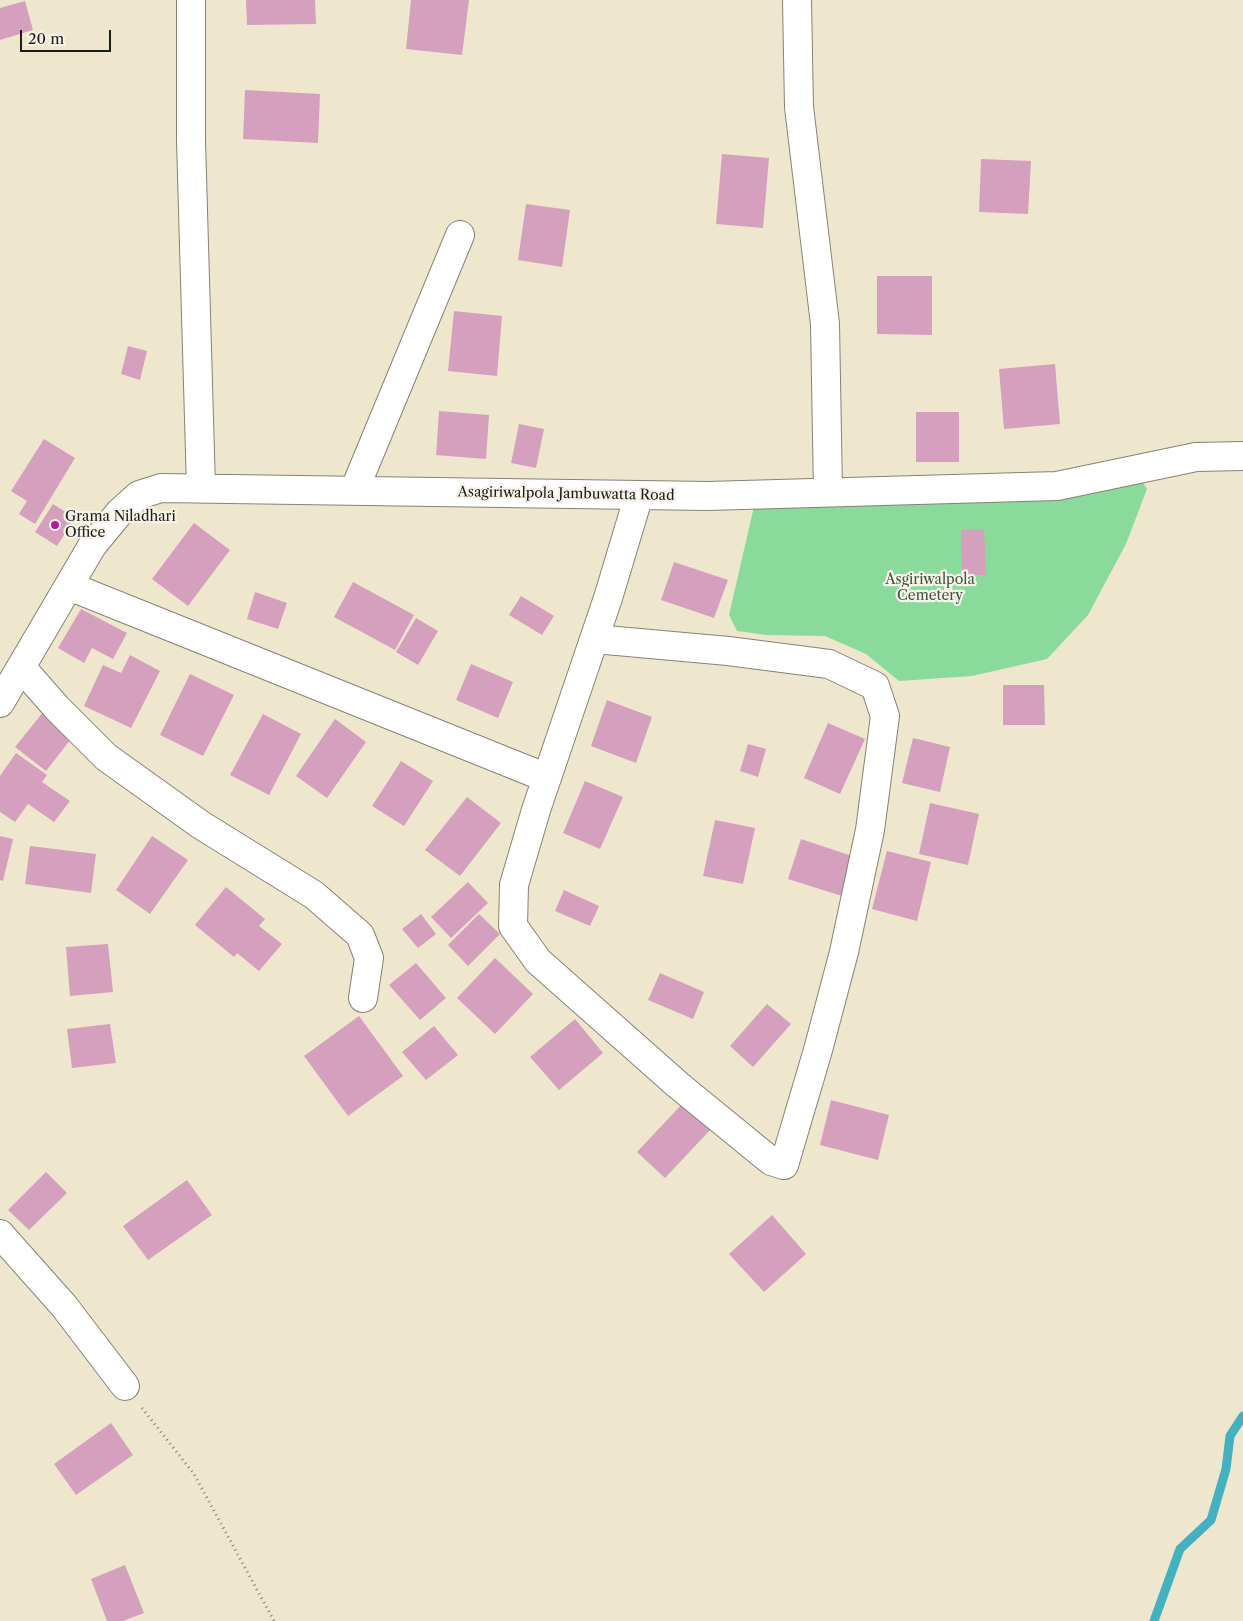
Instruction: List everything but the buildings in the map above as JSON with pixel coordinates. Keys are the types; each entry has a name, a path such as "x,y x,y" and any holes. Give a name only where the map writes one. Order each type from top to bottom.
{"street":[{"path":"191,0 191,140 200,488"},
{"path":"798,0 799,107 825,324 828,492"},
{"path":"354,491 460,235"},
{"name":"Asagiriwalpola Jambuwatta Road","path":"0,703 92,546 119,514 140,495 162,488 708,496 1057,486 1196,457 1243,456"},
{"path":"595,639 728,651 829,664 875,686 885,716 870,830 844,952 818,1050 784,1165 771,1161 670,1079 538,961 513,926 514,885 547,778 595,639 639,495"},
{"path":"69,586 547,778"},
{"path":"21,667 57,708 106,757 201,825 314,895 360,935 369,958 363,998"},
{"path":"0,1234 64,1306 125,1386"}],"path":[{"path":"125,1386 194,1474 274,1621"}],"green space":[{"name":"Asgiriwalpola Cemetery","path":"1141,479 1147,489 1126,544 1088,615 1047,659 972,676 899,681 866,654 825,636 766,635 737,631 729,615 755,502"}],"waterway":[{"path":"1154,1621 1180,1549 1211,1520 1226,1469 1230,1436 1243,1416"}],"place":[{"name":"Grama Niladhari Office","path":"55,525"}]}
